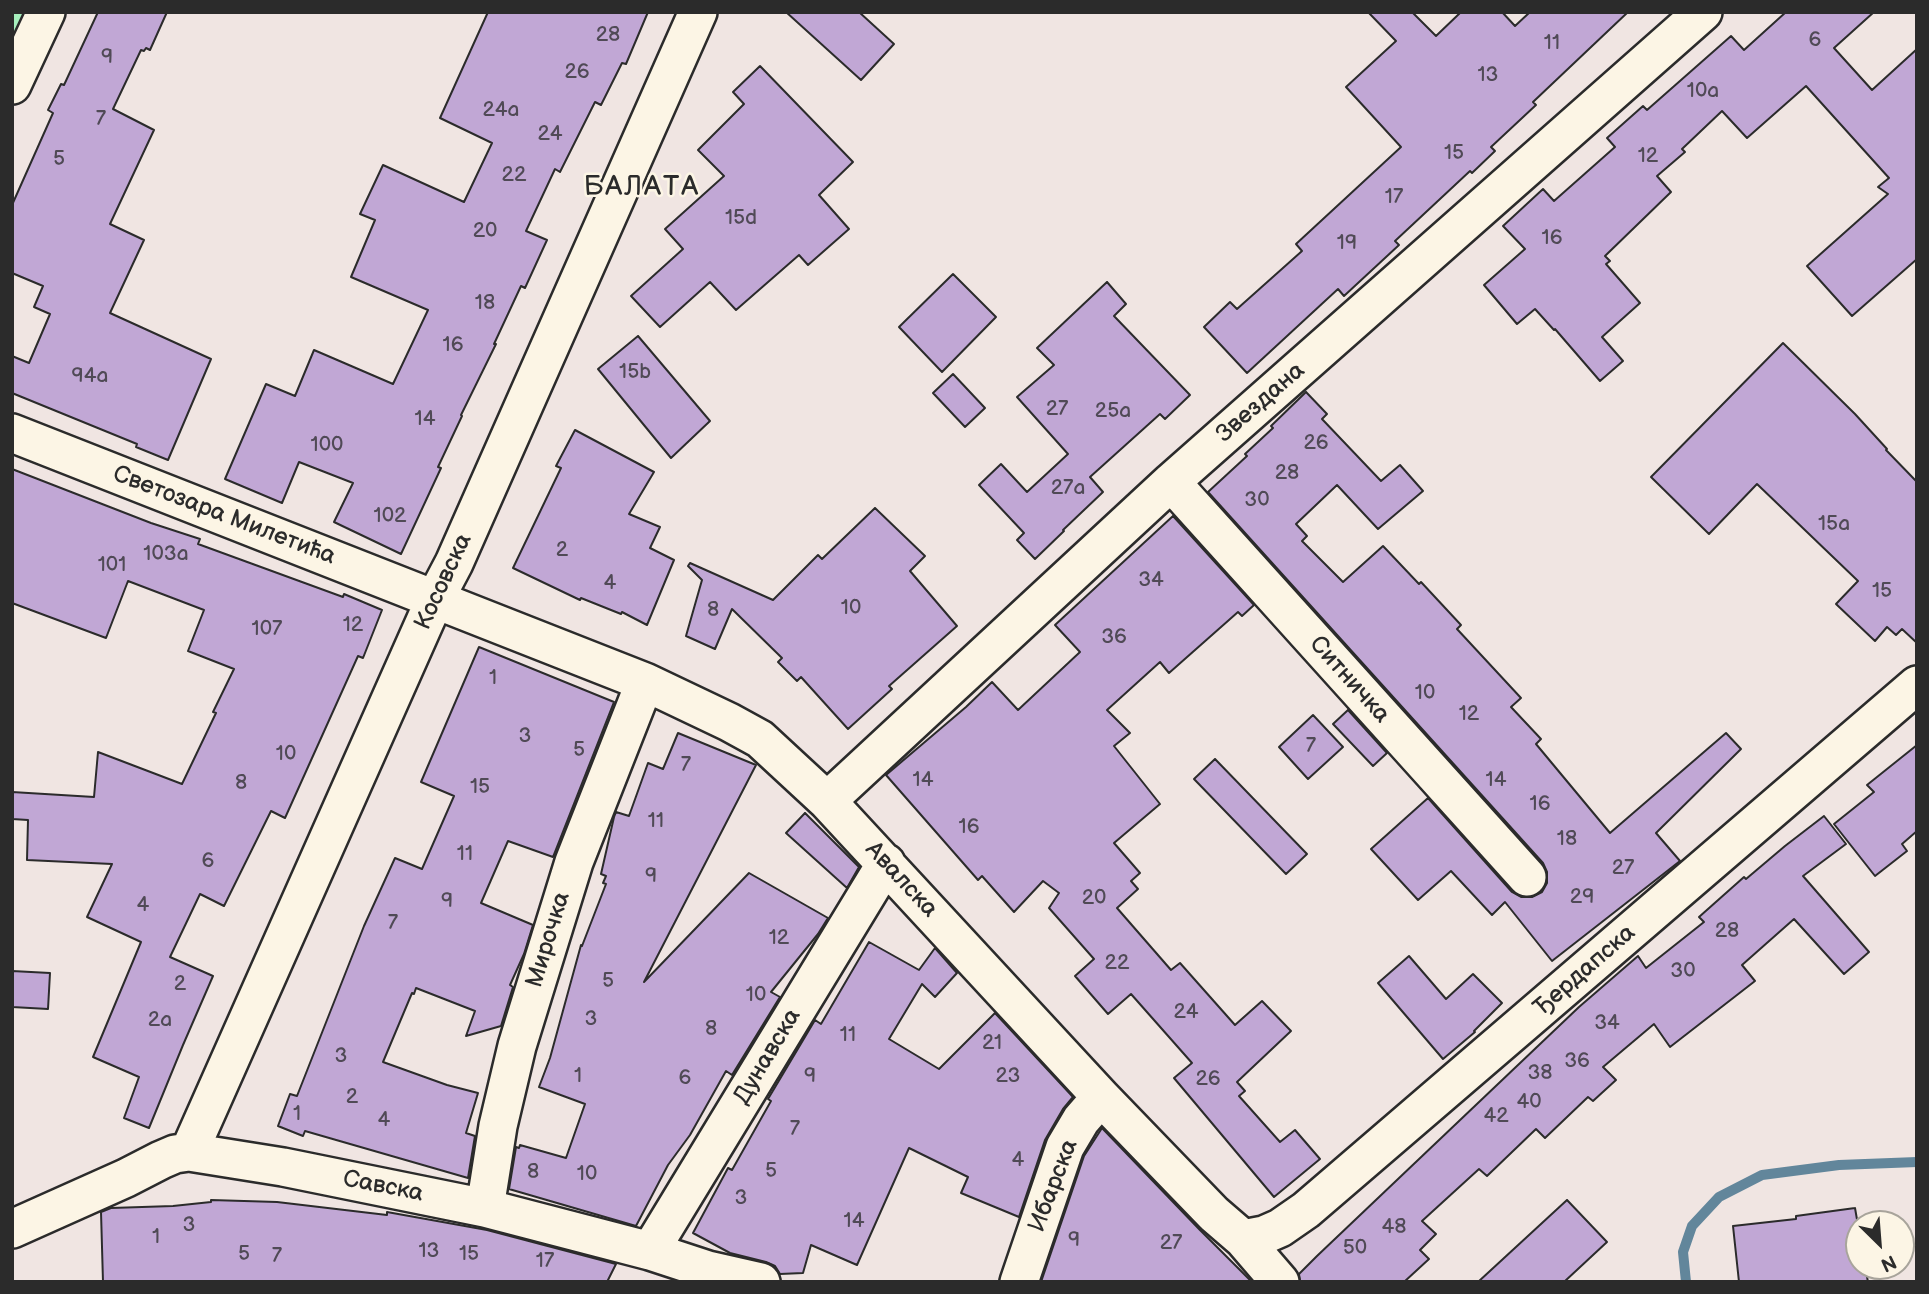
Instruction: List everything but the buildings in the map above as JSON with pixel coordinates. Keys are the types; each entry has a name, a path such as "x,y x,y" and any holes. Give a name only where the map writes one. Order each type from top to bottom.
{"street":[{"path":"12,85 46,12"},
{"name":"Косовска","path":"189,1152 698,12"},
{"name":"Звездана","path":"827,801 1171,482 1703,12"},
{"name":"Светозара Милетића","path":"12,433 435,599"},
{"name":"Ситничка","path":"1171,482 1527,877"},
{"name":"Авалска","path":"435,599 645,682 760,739 827,801 1101,1097 1214,1214 1243,1239 1280,1282"},
{"name":"Мирочка","path":"485,1208 498,1126 517,1046 574,862 645,682"},
{"name":"Ђердапска","path":"1243,1239 1264,1235 1280,1228 1306,1210 1917,685"},
{"name":"Дунавска","path":"650,1251 886,863"},
{"name":"Ибарска","path":"1018,1282 1065,1147 1081,1120 1101,1097"},
{"name":"Савска","path":"12,1229 161,1160 189,1152 283,1167 485,1208 650,1251 708,1270 761,1282"}],"green space":[{"path":"12,12 33,12 12,59"}],"waterway":[{"path":"1686,1282 1683,1252 1692,1226 1719,1197 1762,1175 1839,1165 1917,1162"}],"district":[{"name":"БАЛАТА","path":"642,188"}]}
